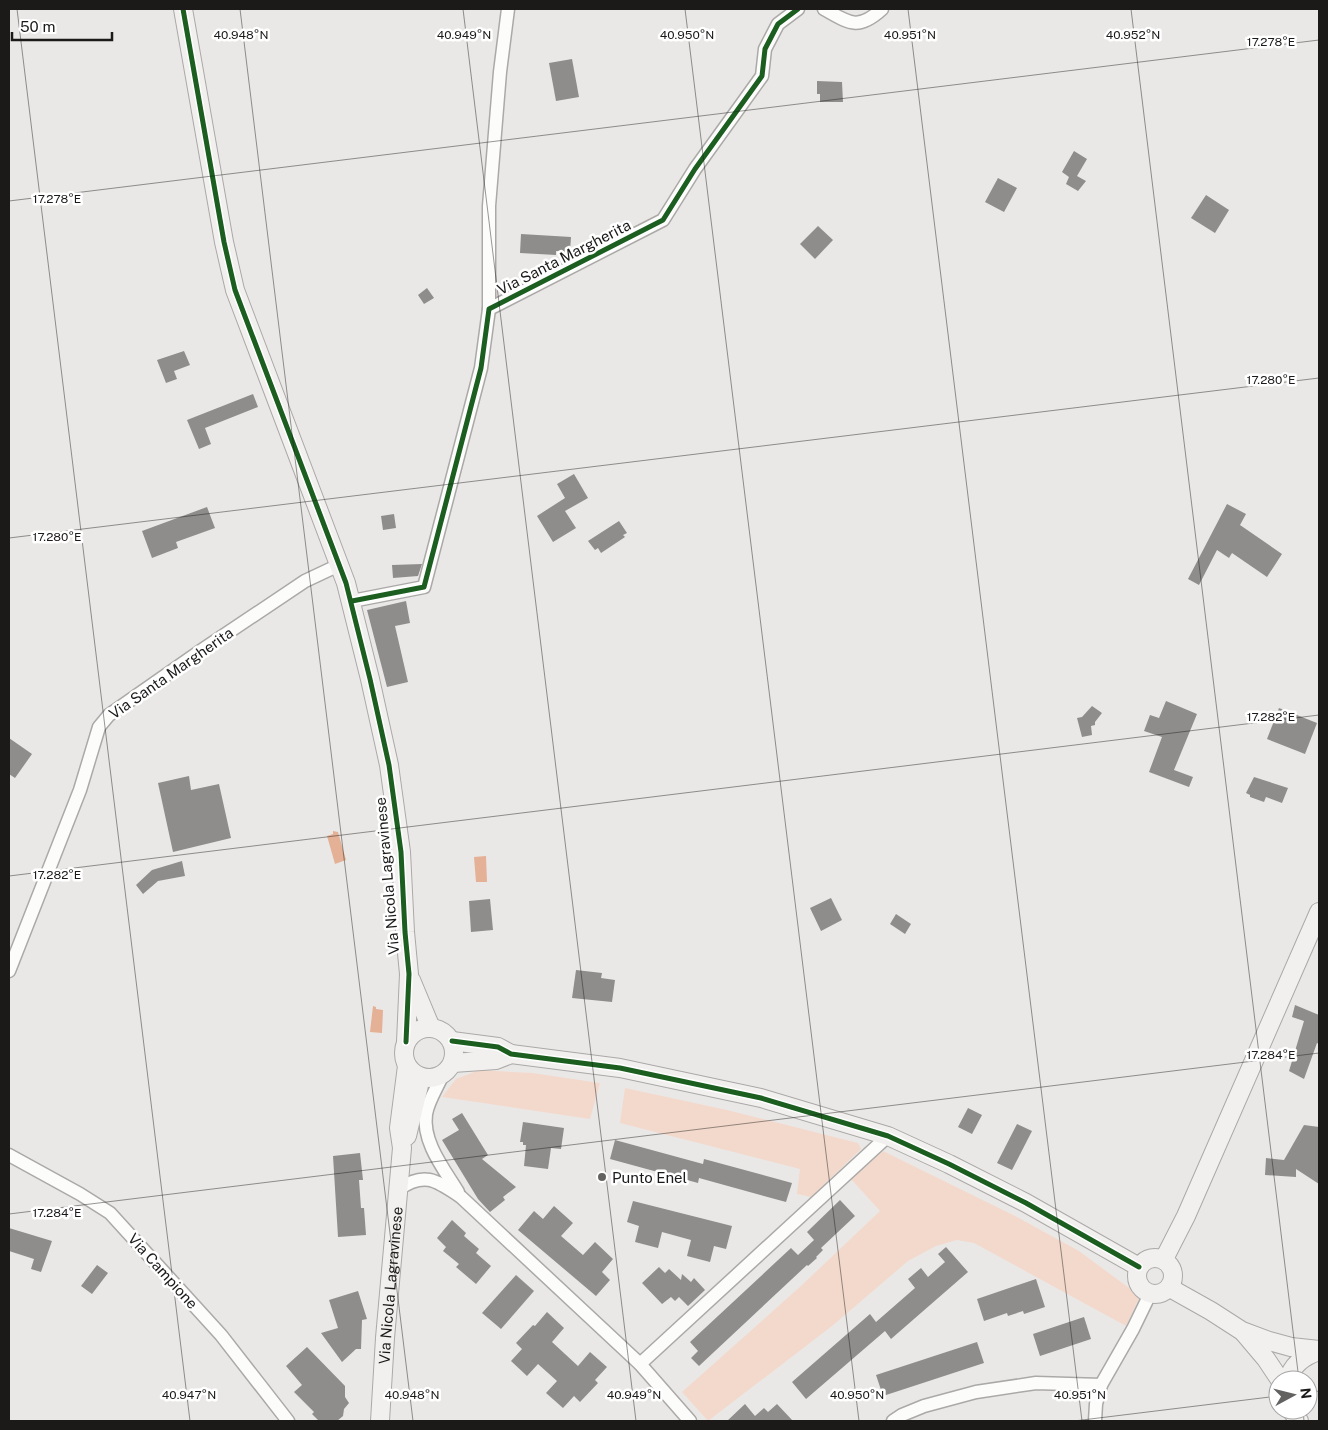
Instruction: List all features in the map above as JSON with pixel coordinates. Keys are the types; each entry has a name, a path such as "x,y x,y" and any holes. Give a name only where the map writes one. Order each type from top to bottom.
{"street":[{"name":"Via Nicola Lagravinese","path":"182,9 224,242 235,290 352,601 388,765 401,852 409,974 406,1042"},
{"path":"489,309 489,206 500,72 508,9"},
{"name":"Via Santa Margherita","path":"352,601 424,587 481,368 489,309 663,220 695,169 762,76 765,49 778,24 798,9"},
{"path":"824,9 848,22 859,24 882,9"},
{"name":"Via Santa Margherita","path":"9,971 80,790 99,727 109,715 202,650 305,581 339,565"},
{"path":"1164,1259 1186,1216 1319,912"},
{"name":"Via Nicola Lagravinese","path":"409,974 431,1028"},
{"path":"461,1196 430,1144 426,1124 426,1112 448,1069 454,1052 452,1041 446,1034 431,1028 421,1029 412,1034 406,1042 404,1058 407,1066 421,1078 440,1077 448,1069 496,1060 511,1054"},
{"path":"452,1041 498,1047 511,1054 620,1068 761,1098 888,1136 1026,1203 1139,1267"},
{"name":"Via Nicola Lagravinese","path":"380,1421 385,1338 402,1148 399,1128 407,1066"},
{"name":"Via Nicola Lagravinese","path":"402,1148 410,1130 421,1078"},
{"path":"640,1364 888,1136"},
{"name":"Via Campione","path":"9,1155 80,1194 110,1213 221,1335 288,1421"},
{"path":"399,1190 408,1183 418,1179 431,1179 461,1196 640,1364 690,1421"},
{"path":"1155,1257 1164,1259 1170,1264 1174,1272 1174,1280 1170,1288 1157,1294 1150,1294 1139,1283 1137,1274 1139,1267 1146,1260 1155,1257"},
{"path":"1170,1288 1242,1331 1291,1347 1319,1350"},
{"path":"1095,1421 1096,1404 1101,1385 1133,1329 1150,1294"},
{"path":"1242,1331 1273,1370"},
{"path":"1293,1370 1295,1365 1306,1355 1319,1350"},
{"path":"893,1421 924,1406 976,1392 1036,1383 1101,1385"}],"shaded area":[{"path":"333,831 338,832 346,860 335,864 327,836 333,834"},
{"path":"486,856 487,882 476,882 474,857"},
{"path":"373,1006 376,1009 383,1010 382,1033 370,1032"},
{"path":"479,1070 532,1073 600,1083 590,1119 442,1097 456,1079"},
{"path":"625,1088 727,1110 858,1143 861,1149 811,1197 797,1194 800,1169 620,1123"},
{"path":"883,1151 1015,1216 1079,1251 1140,1296 1126,1326 974,1243 957,1240 936,1246 908,1261 832,1326 708,1421 682,1392 802,1285 880,1211 851,1179"}],"building":[{"path":"572,59 579,97 556,101 549,63"},
{"path":"817,81 842,82 843,102 820,102 820,94 817,94"},
{"path":"1074,151 1087,159 1077,176 1086,181 1078,191 1066,184 1069,177 1062,172"},
{"path":"998,178 1017,188 1004,212 985,202"},
{"path":"1206,195 1229,210 1215,233 1191,218"},
{"path":"818,226 833,240 815,259 800,244"},
{"path":"521,234 571,237 570,252 556,251 556,255 520,253"},
{"path":"427,288 434,298 424,304 418,295"},
{"path":"184,351 190,365 174,371 177,379 166,383 157,360"},
{"path":"253,394 258,407 205,428 211,444 199,449 187,420"},
{"path":"574,474 588,498 565,511 576,528 553,542 537,516 565,498 557,484"},
{"path":"1227,504 1246,514 1240,525 1282,554 1267,577 1232,553 1229,558 1217,550 1199,585 1188,579"},
{"path":"207,507 215,528 176,542 178,548 152,558 142,531"},
{"path":"394,514 396,528 383,530 381,516"},
{"path":"619,521 627,533 623,535 625,537 601,553 598,548 595,550 588,541"},
{"path":"422,564 418,576 393,578 392,565"},
{"path":"406,601 410,623 395,626 408,682 387,687 367,610"},
{"path":"1166,701 1197,714 1174,770 1193,777 1189,787 1149,772 1162,737 1144,731 1150,715 1159,718"},
{"path":"1092,706 1102,713 1095,722 1095,725 1091,726 1092,735 1082,737 1077,718 1082,717"},
{"path":"1279,708 1317,723 1305,754 1267,739"},
{"path":"9,738 32,754 15,778 9,774"},
{"path":"189,776 191,790 219,784 231,838 173,852 158,783"},
{"path":"1254,777 1288,788 1282,803 1266,797 1264,802 1250,797 1246,793"},
{"path":"182,861 185,876 158,881 143,894 136,885 152,870"},
{"path":"831,898 842,920 821,931 810,908"},
{"path":"490,899 493,930 471,932 469,901"},
{"path":"896,914 911,924 905,934 890,924"},
{"path":"576,970 602,973 601,978 615,980 612,1002 572,998"},
{"path":"1295,1005 1319,1015 1319,1044 1317,1043 1304,1079 1289,1071 1304,1021 1292,1017"},
{"path":"968,1108 982,1115 972,1134 958,1127"},
{"path":"462,1113 488,1155 482,1159 516,1187 503,1197 505,1200 490,1212 478,1199 442,1140 459,1130 452,1119"},
{"path":"523,1122 564,1128 561,1149 551,1148 548,1169 524,1166 526,1145 520,1142"},
{"path":"1017,1124 1032,1131 1012,1170 997,1163"},
{"path":"1304,1125 1319,1127 1319,1184 1296,1169 1296,1177 1265,1175 1266,1158 1284,1160"},
{"path":"615,1140 703,1164 704,1159 792,1183 786,1202 699,1178 698,1183 610,1159"},
{"path":"360,1153 363,1180 359,1180 361,1208 364,1208 366,1235 338,1237 333,1156"},
{"path":"840,1200 855,1216 821,1248 823,1250 817,1258 807,1265 699,1366 691,1358 698,1351 690,1342 791,1248 798,1255 814,1240 807,1232"},
{"path":"633,1201 732,1226 726,1249 714,1246 710,1262 687,1256 691,1240 662,1232 658,1248 635,1242 639,1226 627,1222"},
{"path":"554,1206 573,1223 561,1236 583,1255 595,1242 613,1259 602,1272 610,1280 596,1296 518,1230 534,1211 543,1219"},
{"path":"452,1220 466,1233 464,1236 479,1249 476,1253 491,1266 476,1284 456,1267 459,1264 443,1251 446,1247 437,1238"},
{"path":"9,1228 52,1241 41,1272 31,1269 34,1259 9,1251"},
{"path":"946,1247 968,1272 891,1339 885,1331 806,1399 792,1382 870,1314 876,1322 915,1288 908,1279 921,1268 928,1277 945,1262 938,1254"},
{"path":"97,1265 108,1273 92,1294 81,1286"},
{"path":"659,1267 665,1273 669,1269 681,1280 682,1274 691,1282 694,1278 705,1290 688,1306 679,1297 675,1301 671,1297 662,1304 642,1283"},
{"path":"516,1275 534,1291 501,1329 482,1313"},
{"path":"1036,1279 1045,1307 1024,1314 1023,1311 1008,1316 1007,1313 984,1321 977,1299"},
{"path":"358,1291 367,1319 362,1320 361,1349 356,1349 342,1362 321,1333 338,1328 329,1300"},
{"path":"547,1312 564,1328 552,1342 578,1366 590,1352 607,1367 595,1380 598,1383 580,1402 574,1396 563,1408 546,1393 557,1381 538,1364 527,1376 511,1361 522,1349 516,1343"},
{"path":"1084,1317 1091,1339 1040,1356 1033,1334"},
{"path":"977,1342 984,1363 883,1396 876,1375"},
{"path":"307,1347 345,1386 345,1397 349,1403 344,1409 343,1416 337,1421 319,1421 312,1414 314,1412 294,1392 302,1385 286,1366"},
{"path":"745,1404 755,1416 764,1408 768,1412 777,1404 793,1421 727,1421"}],"cycle path":[{"path":"183,9 224,242 235,290 346,583 389,765 401,852 409,974 406,1042"},
{"path":"352,601 424,587 481,368 489,309 663,220 695,169 762,76 765,49 778,24 798,9"},
{"path":"452,1041 498,1047 511,1054 620,1068 761,1098 888,1136 1026,1203 1139,1267"}],"place":[{"name":"Punto Enel","path":"602,1177"}]}
